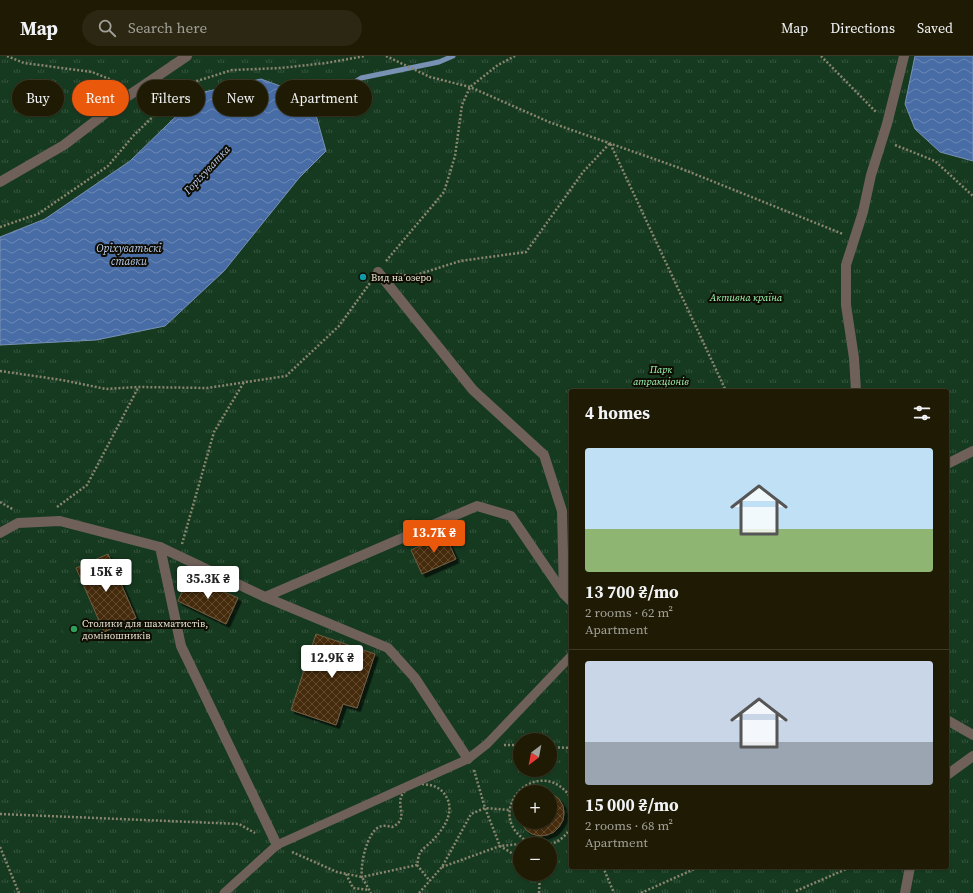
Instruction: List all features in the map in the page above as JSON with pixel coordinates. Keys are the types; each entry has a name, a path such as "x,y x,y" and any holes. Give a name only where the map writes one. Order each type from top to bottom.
{"street":[{"path":"152,80 188,56"},
{"path":"856,389 854,358 846,305 846,265 863,212 904,56"},
{"path":"0,182 64,144 137,90"},
{"path":"378,272 474,390 544,455 562,511 567,597"},
{"path":"949,463 973,451"},
{"path":"265,597 478,506 511,516 567,597"},
{"path":"0,533 18,523 60,521 160,547 265,597 388,648 415,678 468,760"},
{"path":"160,547 181,646 277,845"},
{"path":"949,721 973,735"},
{"path":"949,774 973,756"},
{"path":"905,893 910,869"}],"lane":[{"path":"224,893 277,845 468,760 488,744 569,658"}],"path":[{"path":"7,56 24,63 92,72 137,90"},
{"path":"0,227 38,214 108,166 134,135 166,104 197,81 232,70 281,68 326,63 364,56"},
{"path":"386,56 430,77 470,87 549,122 677,167 855,238"},
{"path":"0,371 62,380 106,389 138,387 207,388 286,376 339,326 378,272 444,192 455,156 462,105 470,87 498,64 515,56"},
{"path":"821,56 887,124"},
{"path":"882,139 935,161 973,196"},
{"path":"378,272 413,276 460,261 526,252 583,172 610,143"},
{"path":"610,143 725,389"},
{"path":"179,556 214,432 244,382"},
{"path":"39,522 87,485 138,387"},
{"path":"557,747 569,748"},
{"path":"468,760 474,771 485,808 500,846 513,854"},
{"path":"521,837 515,830 511,821 510,810 512,800 518,791 526,784 536,781 547,781 557,784 569,795"},
{"path":"370,892 360,869 370,838 374,831 380,826 386,825 392,827 398,824 402,818 400,803 404,790 418,784 428,784 437,786 444,793 449,801 449,813 438,834 420,853 417,865"},
{"path":"419,893 442,867 471,814 485,808 510,810"},
{"path":"0,814 239,824 277,845 337,872 362,876 417,865"},
{"path":"557,841 562,839 569,832"},
{"path":"442,867 500,846 513,845"},
{"path":"0,847 19,893"},
{"path":"417,865 430,881"},
{"path":"604,869 614,893"},
{"path":"641,893 695,869"},
{"path":"796,891 846,869"},
{"path":"346,874 353,888 370,892"},
{"path":"539,893 540,881"}],"green space":[{"path":"0,56 973,56 973,893 0,893"},
{"name":"Столики для шахматистів, доміношників","path":"79,610 91,637 69,647 58,620"}],"water":[{"path":"915,56 973,56 973,161 940,152 915,129 905,104"},
{"name":"Оріхуватьскі ставки","path":"268,82 276,84 276,116 316,116 326,151 299,178 224,271 165,326 96,340 0,345 0,237 45,219 130,161 176,116 205,116 205,92 213,90 213,116 268,116"}],"building":[{"path":"445,535 456,559 422,574 411,550"},
{"path":"108,554 136,618 104,632 76,568"},
{"path":"189,576 238,598 226,624 178,601"},
{"path":"316,634 375,654 357,708 343,704 336,725 291,710"},
{"path":"557,797 563,806 564,813 563,820 557,829"},
{"path":"557,829 547,835 540,836 532,834 526,830"}],"waterway":[{"name":"Горіхуватка","path":"358,80 361,78 439,62 453,56"}],"place":[{"name":"Вид на озеро","path":"363,277"},
{"name":"Столики для шахматистів, доміношників","path":"74,629"}],"park label":[{"name":"Активна країна","path":"746,297"},
{"name":"Парк атракціонів","path":"661,374"}]}
